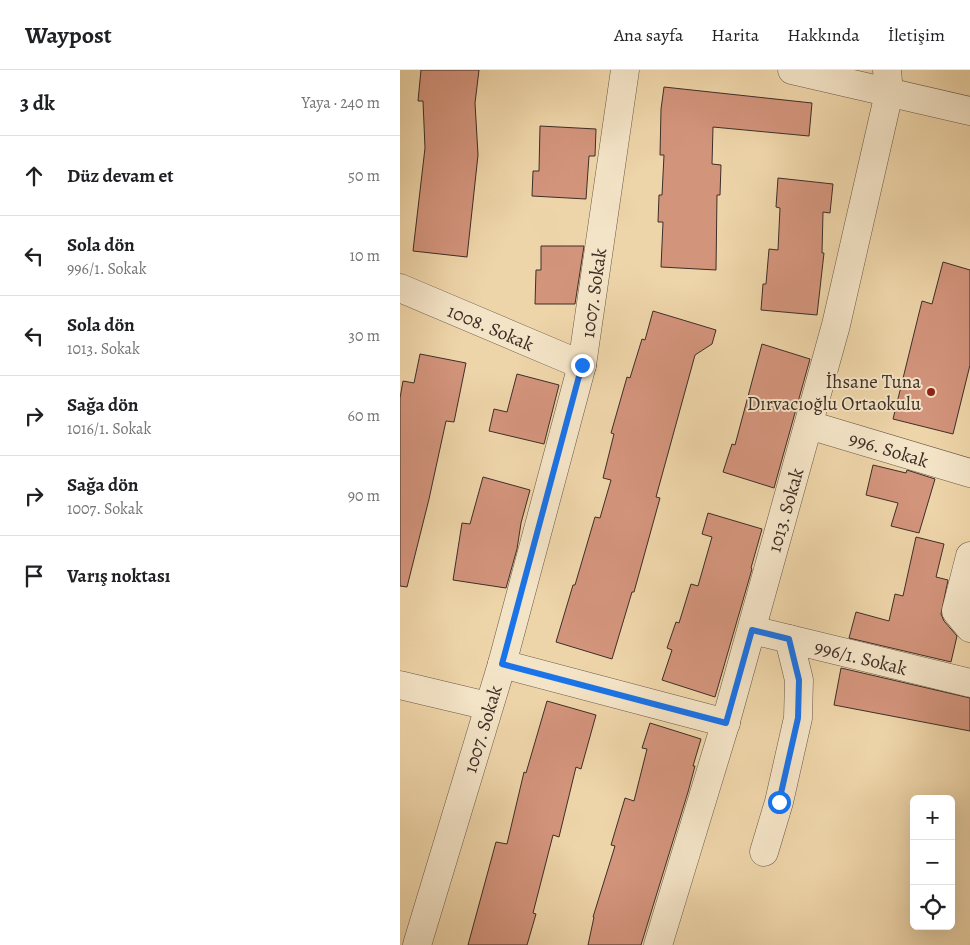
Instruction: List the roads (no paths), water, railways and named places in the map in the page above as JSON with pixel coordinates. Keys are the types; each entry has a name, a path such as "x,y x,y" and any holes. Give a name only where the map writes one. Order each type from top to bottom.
{"street":[{"name":"1007. Sokak","path":"417,945 502,664 582,365 625,70"},
{"path":"792,70 888,82 970,111"},
{"name":"1013. Sokak","path":"658,945 726,723 836,326 888,82"},
{"name":"1008. Sokak","path":"400,288 582,365"},
{"name":"996. Sokak","path":"809,425 970,473"},
{"path":"963,619 970,556"},
{"name":"996/1. Sokak","path":"752,630 970,683"},
{"path":"764,852 779,802 798,718 799,680 789,639"},
{"path":"502,664 726,723"},
{"path":"400,685 488,706"}],"place":[{"name":"İhsane Tuna Dırvacıoğlu Ortaokulu","path":"931,392"}]}
